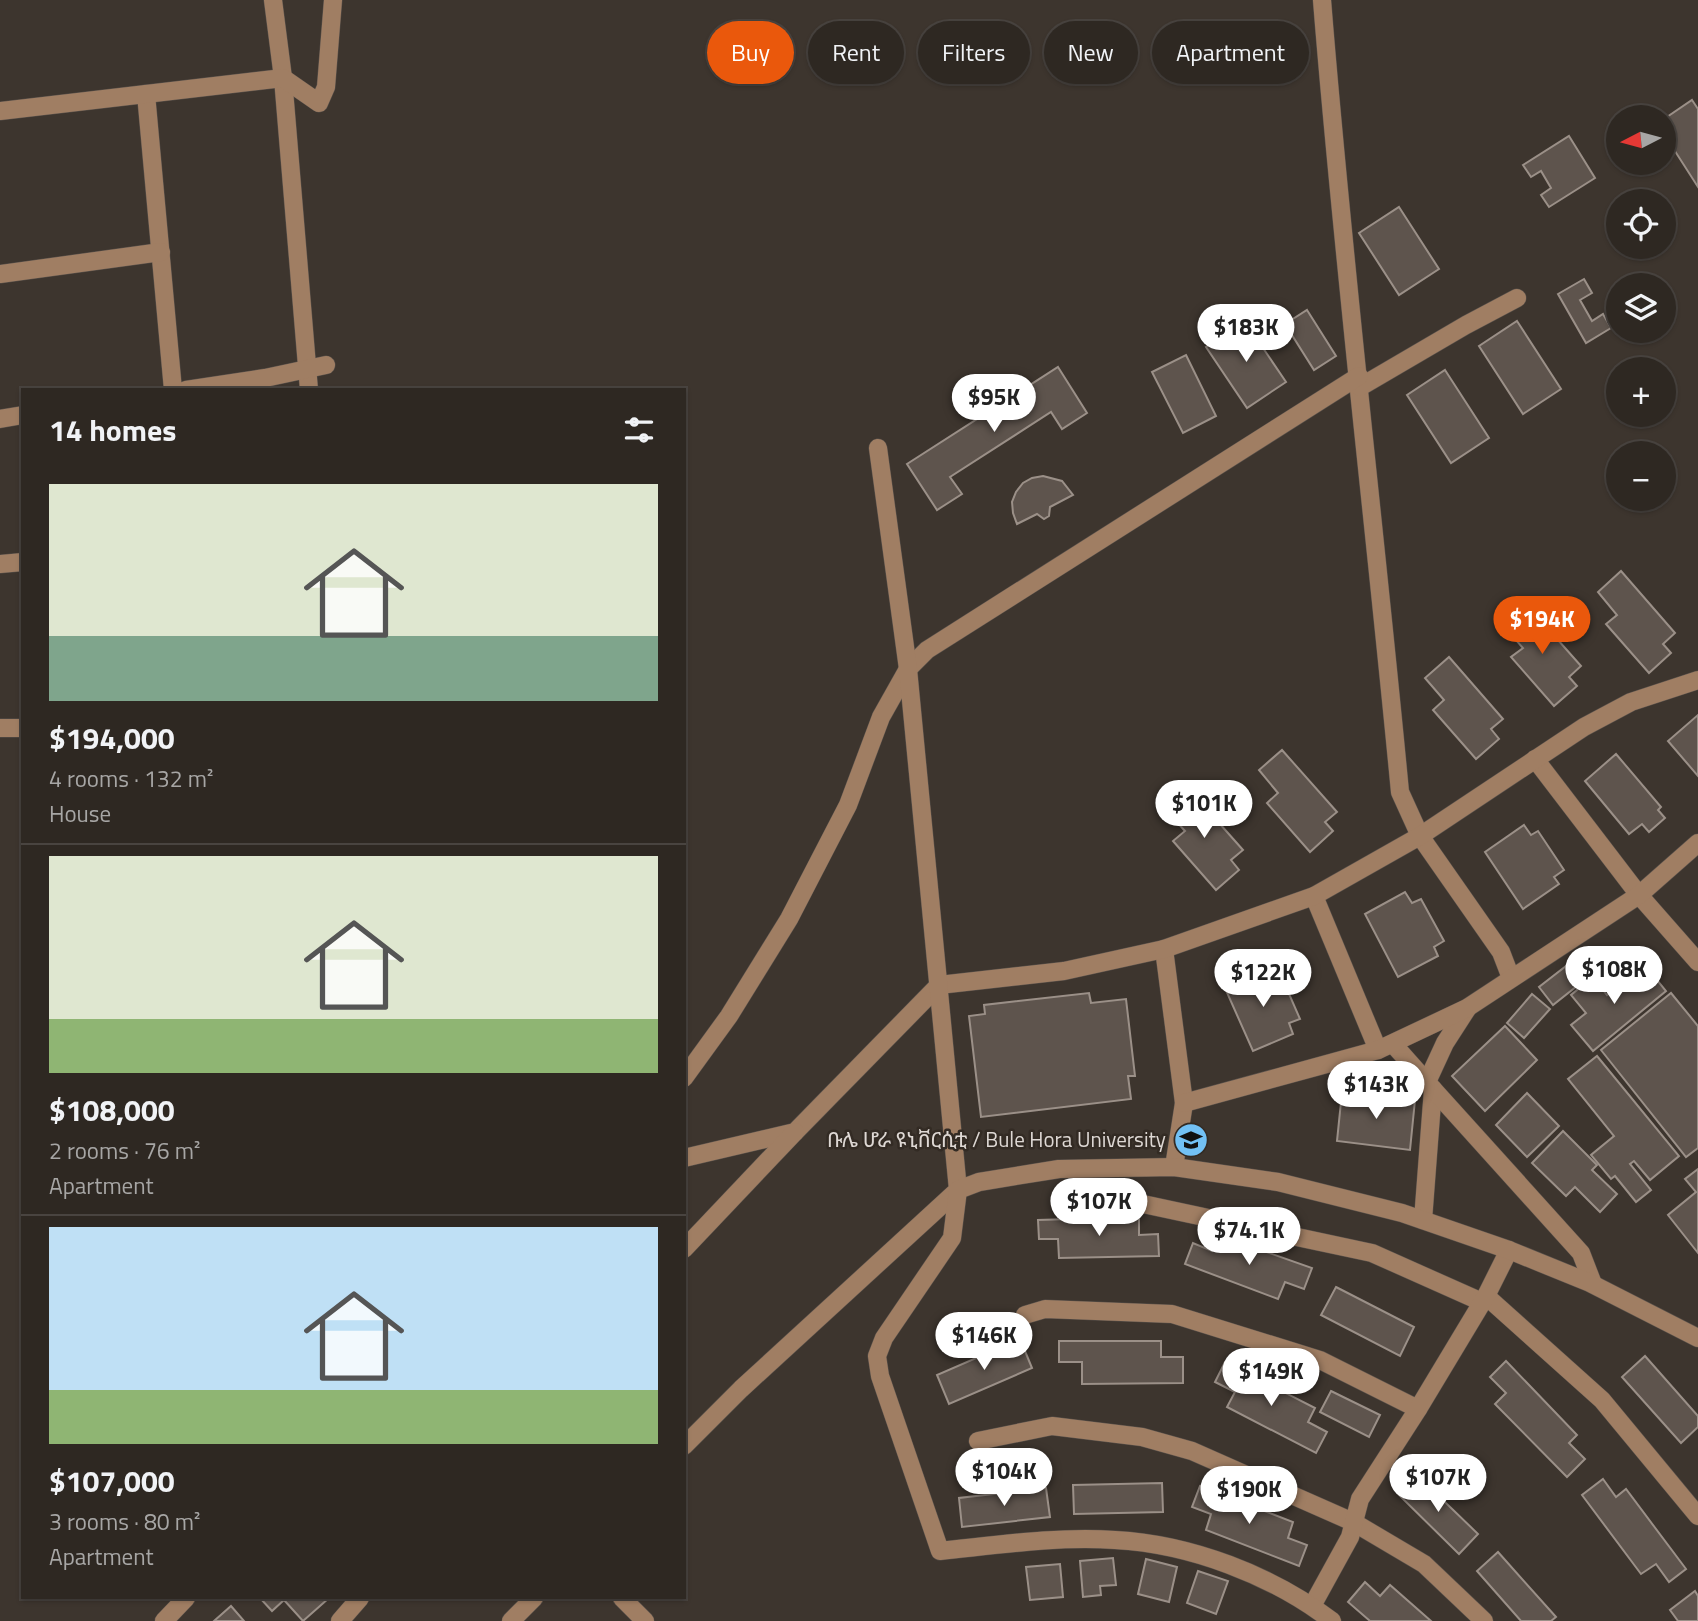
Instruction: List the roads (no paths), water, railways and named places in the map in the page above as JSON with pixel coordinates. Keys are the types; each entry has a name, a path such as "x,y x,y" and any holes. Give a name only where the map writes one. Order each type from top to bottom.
{"street":[{"path":"273,0 283,78 309,388"},
{"path":"0,111 283,78 319,103 327,87 333,0"},
{"path":"1322,0 1336,180 1400,792 1420,836 1501,952 1511,978"},
{"path":"146,94 173,388"},
{"path":"0,274 161,251"},
{"path":"686,1075 729,1016 789,919 848,805 881,718 908,669 928,650 1359,382 1517,298"},
{"path":"199,388 326,365"},
{"path":"0,419 21,415"},
{"path":"878,448 908,669 958,1190 952,1238 884,1338 877,1356 880,1376 940,1551 1046,1541 1116,1540 1184,1549 1252,1575 1312,1606 1332,1621"},
{"path":"0,564 21,562"},
{"path":"686,1247 939,985 1063,971 1164,949 1314,896 1420,836 1584,727 1630,702 1698,680"},
{"path":"0,728 21,728"},
{"path":"1535,759 1639,895 1698,962"},
{"path":"1184,1103 1386,1047 1467,1008 1639,895 1698,843"},
{"path":"1314,896 1386,1047 1430,1086 1581,1253 1593,1284"},
{"path":"1164,949 1184,1103 1174,1167"},
{"path":"1423,1220 1430,1086 1445,1043 1467,1008"},
{"path":"686,1158 795,1132"},
{"path":"686,1444 751,1379 958,1190 979,1182 1059,1169 1174,1167 1278,1182 1423,1220 1509,1250 1593,1284 1698,1338"},
{"path":"1143,1204 1372,1253 1484,1299 1602,1400 1698,1516"},
{"path":"1312,1606 1350,1537 1360,1499 1484,1299 1509,1250"},
{"path":"1025,1315 1045,1309 1172,1314 1320,1360 1418,1409"},
{"path":"978,1441 1052,1426 1142,1437 1192,1451 1353,1522 1424,1564 1484,1621"},
{"path":"164,1621 185,1599"},
{"path":"340,1621 359,1599"},
{"path":"511,1621 533,1599"},
{"path":"623,1599 645,1621"}],"place":[{"name":"ቡሌ ሆራ ዩኒቨርሲቲ / Bule Hora University","path":"1191,1140"}]}
